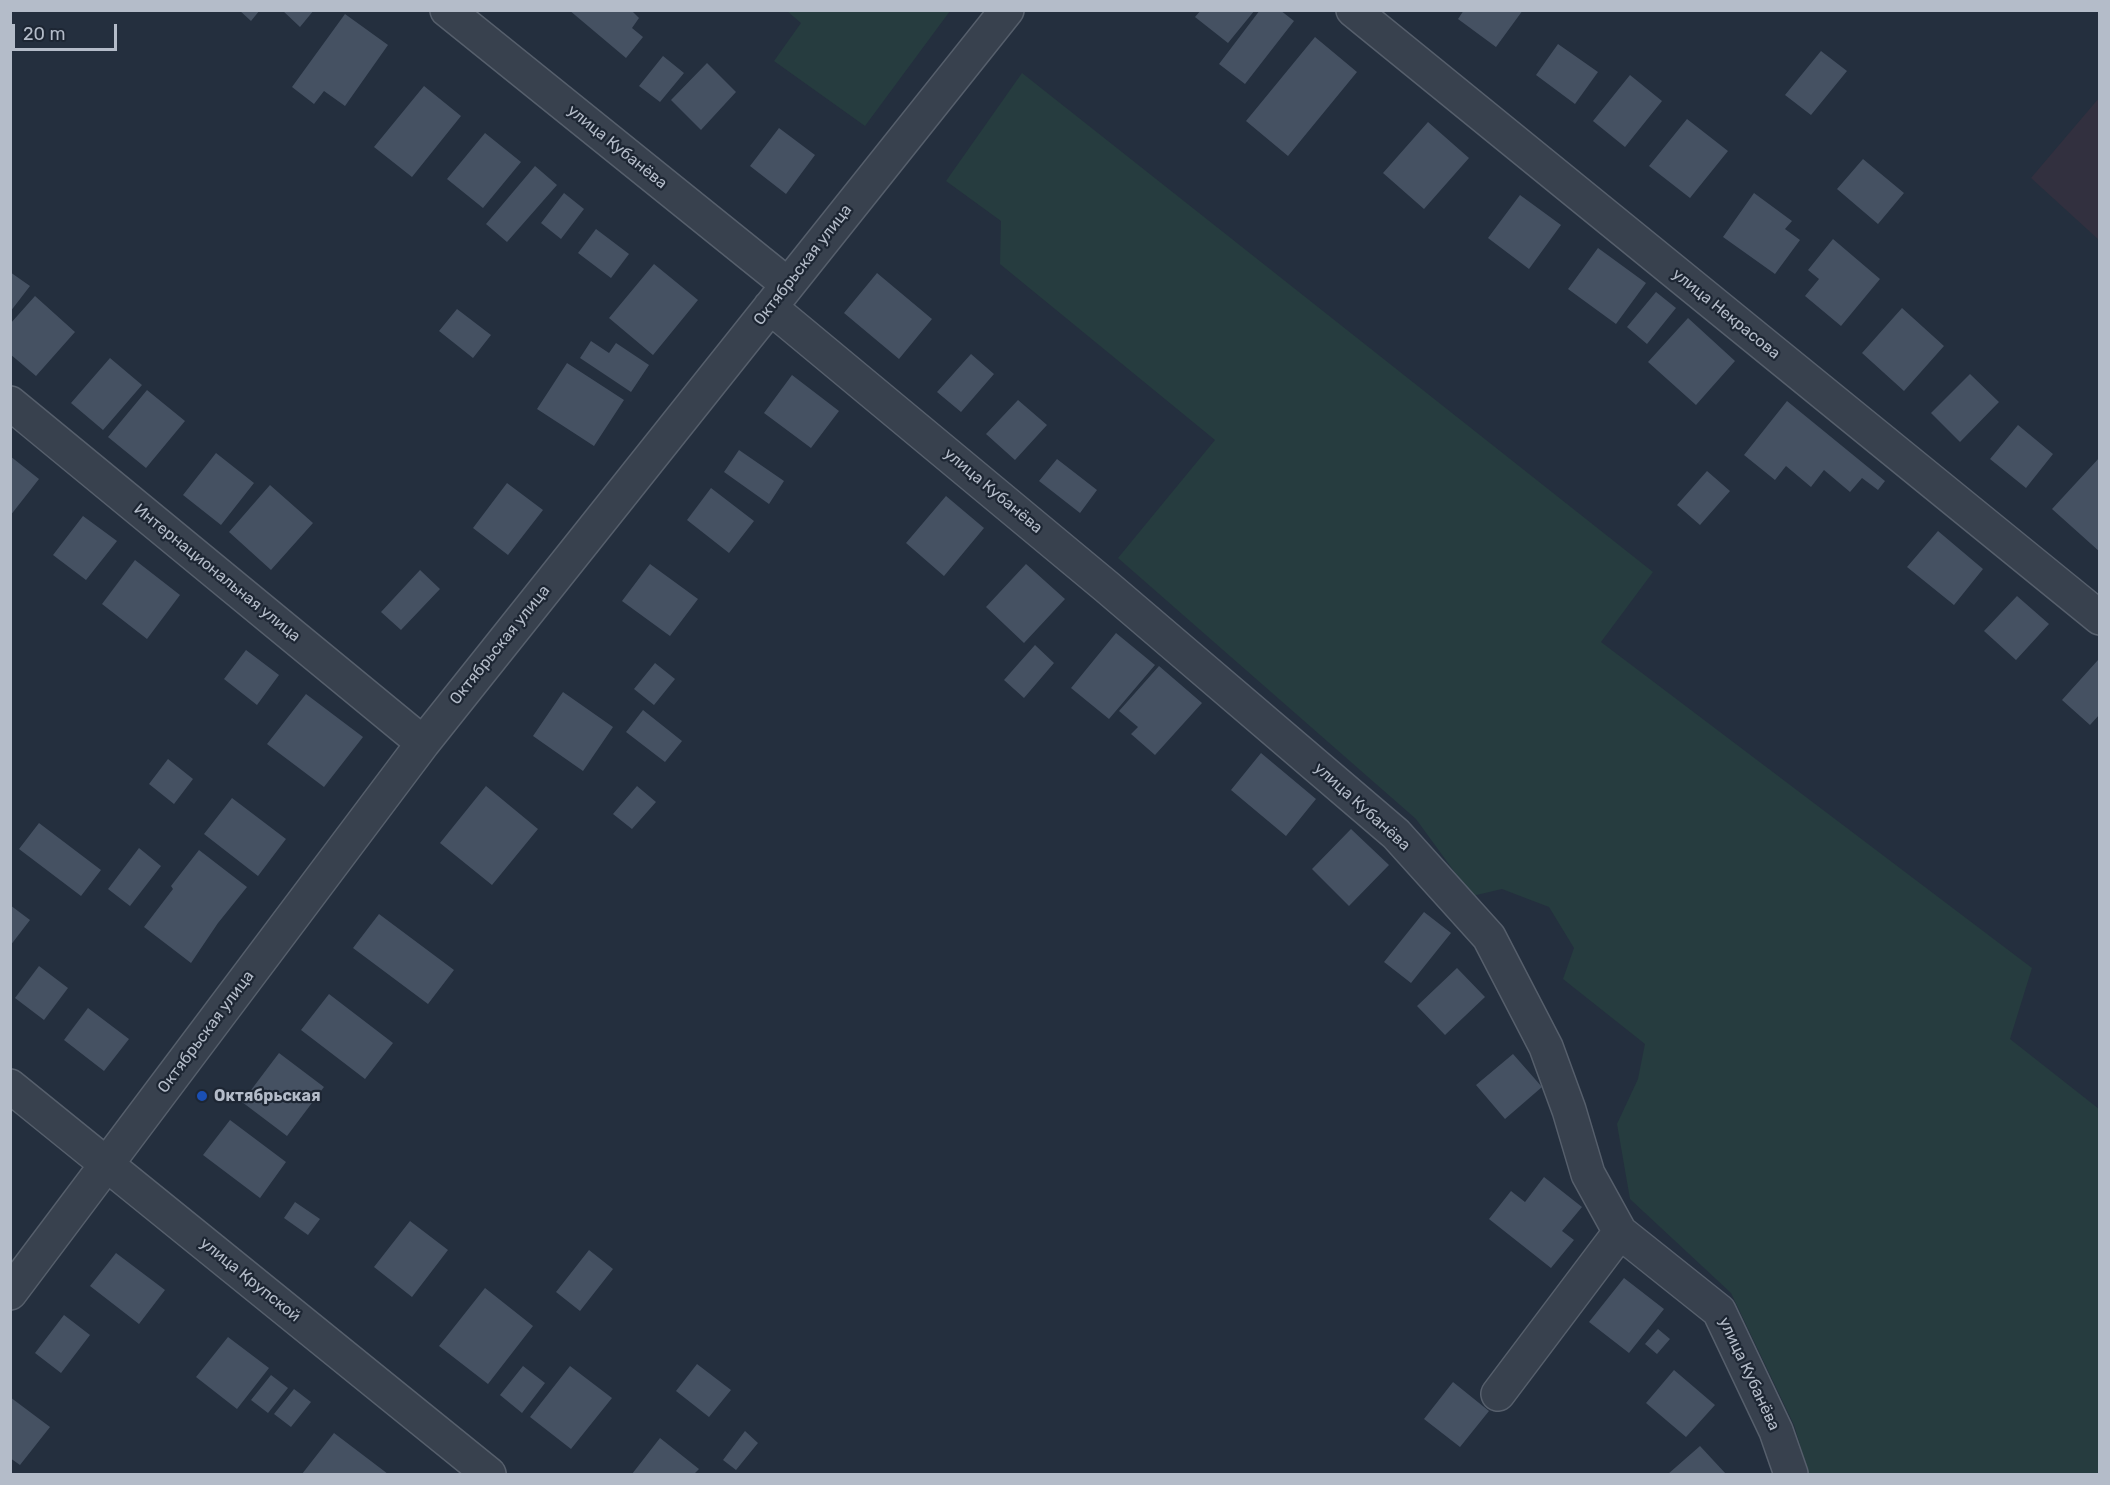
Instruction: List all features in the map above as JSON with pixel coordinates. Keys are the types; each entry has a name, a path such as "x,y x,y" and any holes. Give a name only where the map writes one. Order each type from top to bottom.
{"street":[{"name":"улица Кубанёва","path":"447,10 779,296 1107,586 1396,834 1489,937 1546,1047 1569,1110 1588,1174 1620,1232 1719,1311 1776,1431 1791,1474"},
{"name":"Октябрьская улица","path":"10,1293 423,743 1007,10"},
{"name":"улица Некрасова","path":"1353,10 2100,618"},
{"name":"Интернациональная улица","path":"10,403 423,743"},
{"name":"улица Крупской","path":"10,1086 489,1474"},
{"path":"1498,1394 1620,1232"}],"shaded area":[{"path":"2099,98 2099,240 2031,178"}],"green space":[{"path":"787,11 950,11 865,126 774,61 801,23"},
{"path":"1022,73 1653,572 1601,642 2032,968 2010,1039 2099,1109 2099,1474 1809,1474 1794,1425 1731,1293 1630,1199 1617,1124 1638,1079 1645,1044 1563,979 1574,948 1549,907 1502,889 1472,896 1416,819 1118,558 1215,440 1000,264 1001,221 946,181"}],"building":[{"path":"239,10 260,10 251,21"},
{"path":"282,10 314,10 300,27"},
{"path":"569,10 631,10 639,18 632,28 643,37 626,58"},
{"path":"1201,10 1255,10 1228,43 1195,17"},
{"path":"1260,10 1280,10 1294,21 1245,84 1219,64"},
{"path":"1464,10 1523,10 1496,47 1458,19"},
{"path":"345,14 388,45 345,106 324,91 314,104 292,87"},
{"path":"1315,37 1357,72 1288,156 1246,121"},
{"path":"1558,44 1598,72 1575,104 1536,75"},
{"path":"1821,51 1847,71 1811,115 1785,95"},
{"path":"663,56 684,73 660,102 639,86"},
{"path":"707,63 736,92 701,130 671,100"},
{"path":"1630,75 1662,101 1625,147 1593,121"},
{"path":"424,86 461,116 412,177 374,147"},
{"path":"1687,119 1728,151 1690,198 1649,166"},
{"path":"1428,122 1469,158 1424,209 1383,173"},
{"path":"779,128 815,155 786,194 750,166"},
{"path":"485,133 521,162 483,208 447,179"},
{"path":"1863,159 1904,193 1878,224 1837,189"},
{"path":"535,166 557,185 507,242 486,224"},
{"path":"564,193 584,209 561,239 541,223"},
{"path":"1754,193 1792,221 1785,229 1800,240 1775,274 1723,237"},
{"path":"1520,195 1561,225 1529,269 1488,238"},
{"path":"596,229 629,254 611,278 578,253"},
{"path":"1833,239 1880,279 1841,326 1805,296 1819,279 1808,270"},
{"path":"1598,248 1646,283 1616,324 1568,289"},
{"path":"654,264 698,300 653,355 609,318"},
{"path":"10,272 30,286 10,312"},
{"path":"877,273 932,319 899,359 844,313"},
{"path":"1656,292 1676,308 1647,344 1627,327"},
{"path":"35,296 75,332 36,376 10,354 10,324"},
{"path":"1902,308 1944,346 1904,391 1862,353"},
{"path":"457,309 491,335 473,358 439,331"},
{"path":"1688,318 1735,361 1696,405 1648,362"},
{"path":"591,341 609,353 616,343 649,365 631,392 580,358"},
{"path":"971,354 994,374 961,412 937,392"},
{"path":"110,358 142,385 103,430 71,403"},
{"path":"567,363 624,400 594,446 537,409"},
{"path":"1970,374 1999,402 1960,442 1931,413"},
{"path":"792,375 839,411 811,448 764,413"},
{"path":"147,390 185,421 146,468 108,437"},
{"path":"1018,400 1047,425 1015,460 986,434"},
{"path":"1787,401 1885,481 1878,490 1862,478 1850,492 1824,470 1811,487 1786,466 1775,480 1744,455"},
{"path":"2018,425 2053,454 2026,488 1990,459"},
{"path":"739,450 784,481 769,504 724,472"},
{"path":"216,453 254,483 221,525 183,495"},
{"path":"10,456 39,479 10,516"},
{"path":"2100,457 2100,552 2052,509"},
{"path":"1057,459 1097,490 1080,513 1039,481"},
{"path":"1707,471 1730,491 1700,525 1677,505"},
{"path":"507,483 543,510 508,555 473,528"},
{"path":"270,485 313,523 271,570 229,532"},
{"path":"711,488 754,521 729,553 687,520"},
{"path":"946,496 984,528 944,576 906,543"},
{"path":"83,516 117,541 86,580 53,555"},
{"path":"1938,531 1983,569 1954,605 1907,567"},
{"path":"135,560 180,595 147,639 102,604"},
{"path":"650,564 698,599 670,636 622,601"},
{"path":"1026,564 1065,599 1024,643 986,607"},
{"path":"420,570 440,589 401,630 381,612"},
{"path":"2017,596 2049,624 2016,660 1984,631"},
{"path":"1116,633 1155,665 1109,719 1071,688"},
{"path":"1035,645 1054,663 1024,698 1004,680"},
{"path":"246,650 279,675 257,705 224,679"},
{"path":"2098,660 2100,662 2100,714 2090,725 2062,700"},
{"path":"655,663 675,679 654,705 634,689"},
{"path":"1159,666 1202,703 1155,755 1131,734 1138,727 1119,711"},
{"path":"563,692 613,727 583,771 533,736"},
{"path":"306,694 363,737 324,787 267,744"},
{"path":"643,710 682,741 665,762 626,732"},
{"path":"1261,753 1316,799 1286,836 1231,790"},
{"path":"168,759 193,779 174,804 149,784"},
{"path":"486,786 538,829 492,885 440,843"},
{"path":"637,786 656,802 632,829 613,814"},
{"path":"232,798 286,839 258,876 204,834"},
{"path":"39,823 101,870 81,896 19,849"},
{"path":"1351,829 1389,865 1349,906 1312,869"},
{"path":"139,848 161,866 130,906 108,889"},
{"path":"199,850 247,887 218,923 191,963 144,927 173,889 171,886"},
{"path":"10,905 30,920 10,946"},
{"path":"1424,912 1451,933 1411,983 1384,962"},
{"path":"379,914 454,970 428,1004 353,948"},
{"path":"39,966 68,988 44,1020 15,998"},
{"path":"1457,968 1485,997 1445,1035 1417,1006"},
{"path":"329,994 393,1043 365,1079 301,1030"},
{"path":"88,1008 129,1039 104,1071 64,1040"},
{"path":"279,1053 324,1087 287,1136 242,1102"},
{"path":"1513,1054 1542,1087 1505,1119 1476,1085"},
{"path":"230,1120 286,1162 260,1198 203,1155"},
{"path":"1544,1177 1582,1207 1562,1231 1574,1240 1551,1268 1489,1219 1511,1191 1525,1202"},
{"path":"295,1202 320,1219 308,1235 284,1218"},
{"path":"410,1221 448,1250 412,1297 374,1267"},
{"path":"589,1250 613,1269 580,1311 556,1292"},
{"path":"116,1253 165,1290 139,1324 90,1286"},
{"path":"1624,1278 1664,1309 1629,1353 1589,1322"},
{"path":"485,1288 533,1326 488,1384 439,1346"},
{"path":"64,1315 90,1335 61,1373 35,1353"},
{"path":"1658,1329 1670,1339 1657,1354 1645,1344"},
{"path":"228,1337 269,1368 237,1409 196,1377"},
{"path":"697,1364 731,1390 709,1417 676,1391"},
{"path":"523,1366 545,1383 522,1413 500,1395"},
{"path":"570,1366 612,1398 571,1449 530,1417"},
{"path":"1674,1370 1715,1405 1686,1437 1646,1403"},
{"path":"271,1375 288,1388 268,1413 251,1400"},
{"path":"1453,1382 1489,1411 1460,1447 1424,1419"},
{"path":"294,1389 311,1402 291,1427 274,1414"},
{"path":"10,1397 50,1427 20,1465 10,1458"},
{"path":"745,1431 758,1443 736,1470 723,1460"},
{"path":"334,1433 388,1474 302,1474"},
{"path":"660,1438 699,1469 694,1474 632,1474"},
{"path":"1700,1446 1726,1474 1668,1474"}],"place":[{"name":"Октябрьская","path":"202,1096"}]}
